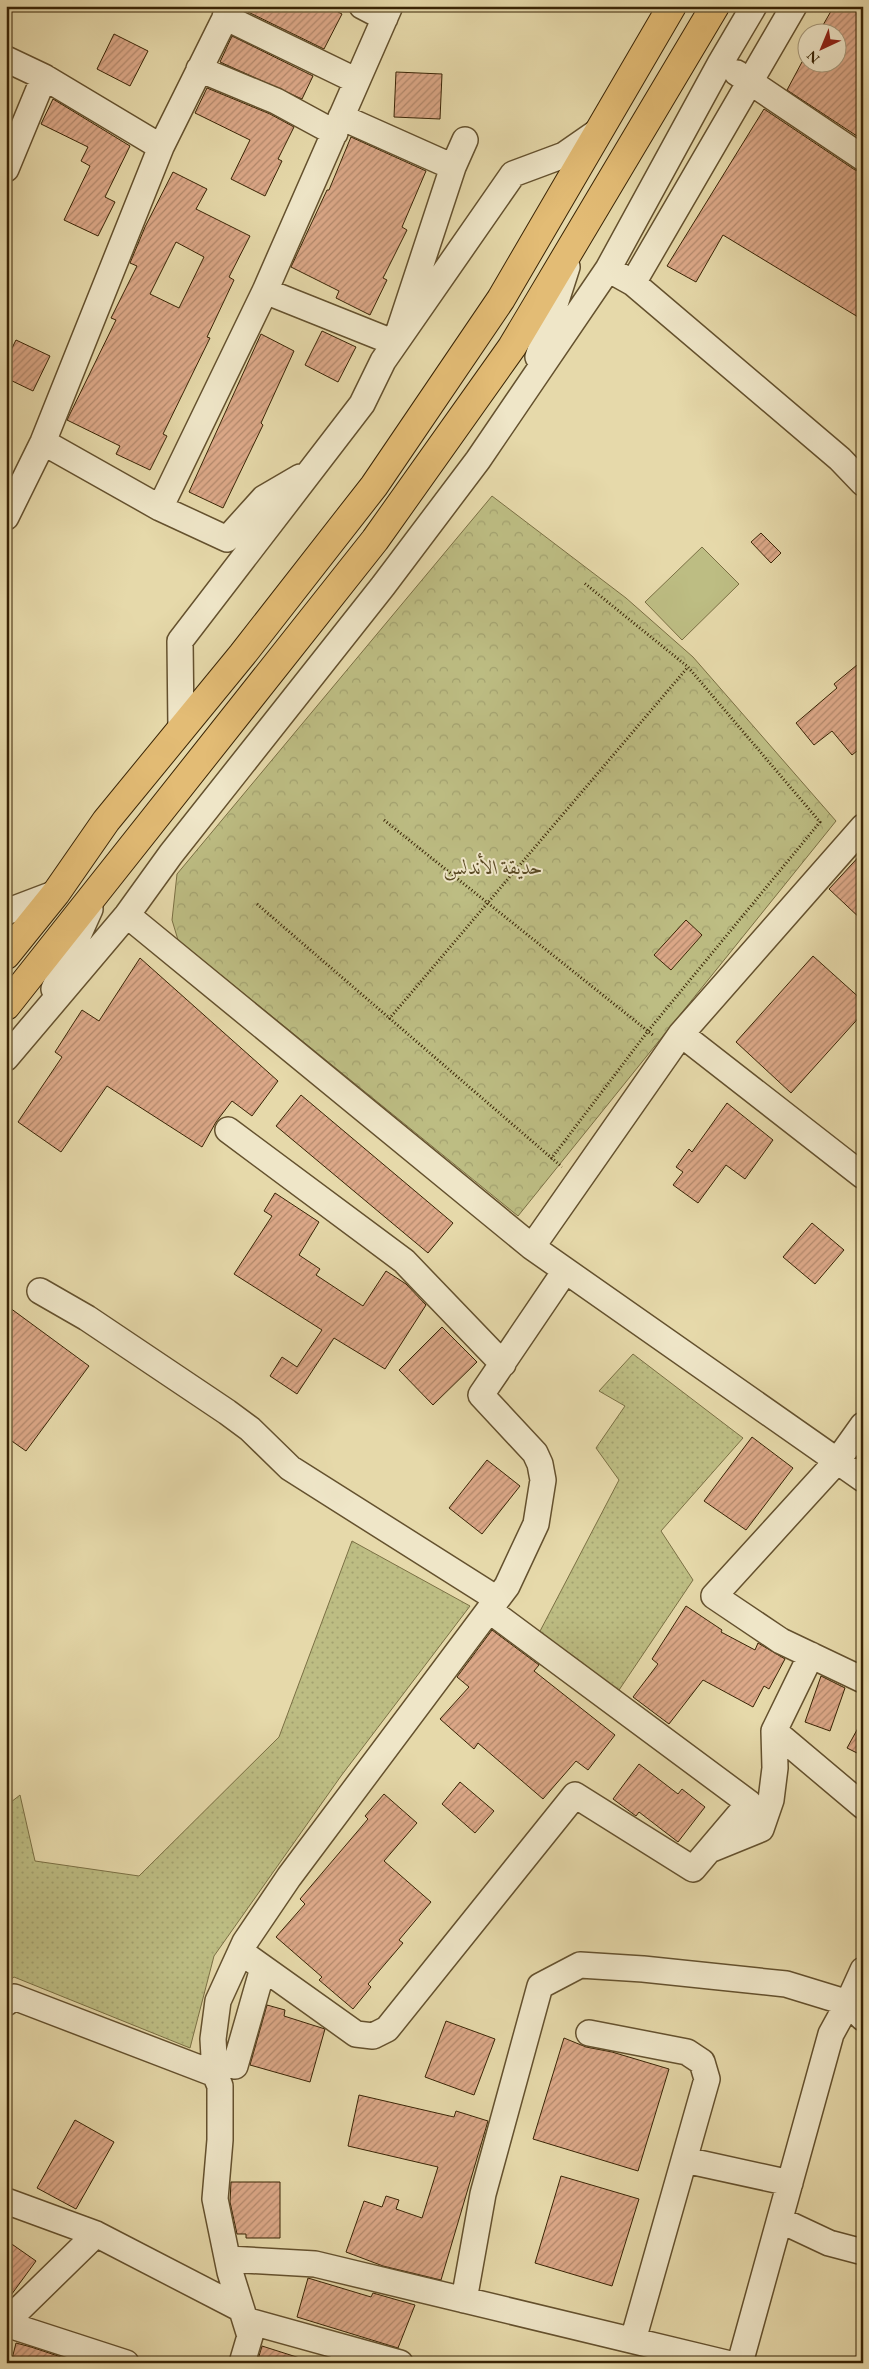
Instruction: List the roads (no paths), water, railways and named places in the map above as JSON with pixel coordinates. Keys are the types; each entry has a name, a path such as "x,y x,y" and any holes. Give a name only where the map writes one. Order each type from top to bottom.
{"main road":[{"path":"6,955 56,893 106,821 181,730 374,486 501,299 672,6"},
{"path":"6,1006 375,540 512,347 715,6"}],"street":[{"path":"160,508 265,291 387,12 362,6"},
{"path":"651,42 657,6"},
{"path":"6,1058 127,916 171,854 384,586 478,460 608,270 720,62 754,6"},
{"path":"632,283 794,6"},
{"path":"6,517 42,442 161,147 228,12 357,81"},
{"path":"6,59 44,77 161,147"},
{"path":"720,62 863,158"},
{"path":"199,69 338,125 453,167"},
{"path":"6,169 44,77"},
{"path":"181,730 180,640 362,404 383,361 513,174 564,155 600,130"},
{"path":"396,343 453,167 465,140"},
{"path":"643,205 681,200"},
{"path":"529,384 575,241"},
{"path":"608,270 632,283 840,459 863,484"},
{"path":"265,291 396,343"},
{"path":"42,442 160,508 227,539 264,498 310,472"},
{"path":"532,1247 676,1041 863,827"},
{"path":"6,912 56,893"},
{"path":"42,1014 96,894"},
{"path":"127,916 532,1247 863,1479"},
{"path":"676,1041 863,1176"},
{"path":"228,1130 404,1260 504,1364"},
{"path":"225,2070 213,2039 218,2000 241,1952 289,1877 507,1586 536,1524 543,1480 540,1464 535,1453 481,1395 504,1364 565,1271"},
{"path":"40,1291 87,1318 250,1428 296,1472 493,1604 749,1803 693,1870 575,1795 431,1977 387,2029 373,2036 356,2034 241,1952"},
{"path":"863,1425 838,1460 714,1596 781,1641 863,1680"},
{"path":"709,1851 761,1829 768,1816 775,1768 774,1731 811,1655"},
{"path":"774,1731 863,1806"},
{"path":"464,2300 483,2194 540,1986 580,1965 643,1969 786,1984 856,2010"},
{"path":"242,2363 250,2336 228,2259 215,2199 220,2140 220,2086 263,1968"},
{"path":"740,2363 831,2034 856,2010 863,1970"},
{"path":"6,2003 14,1997 225,2070"},
{"path":"589,2033 687,2052 702,2062 707,2079 632,2340"},
{"path":"685,2160 790,2183"},
{"path":"6,2201 96,2234 243,2314 400,2363"},
{"path":"780,2220 829,2244 863,2252"},
{"path":"96,2234 6,2323 126,2363"},
{"path":"228,2259 315,2264 726,2363"}],"park label":[{"name":"حديقة الأندلس","path":"493,867"}]}
